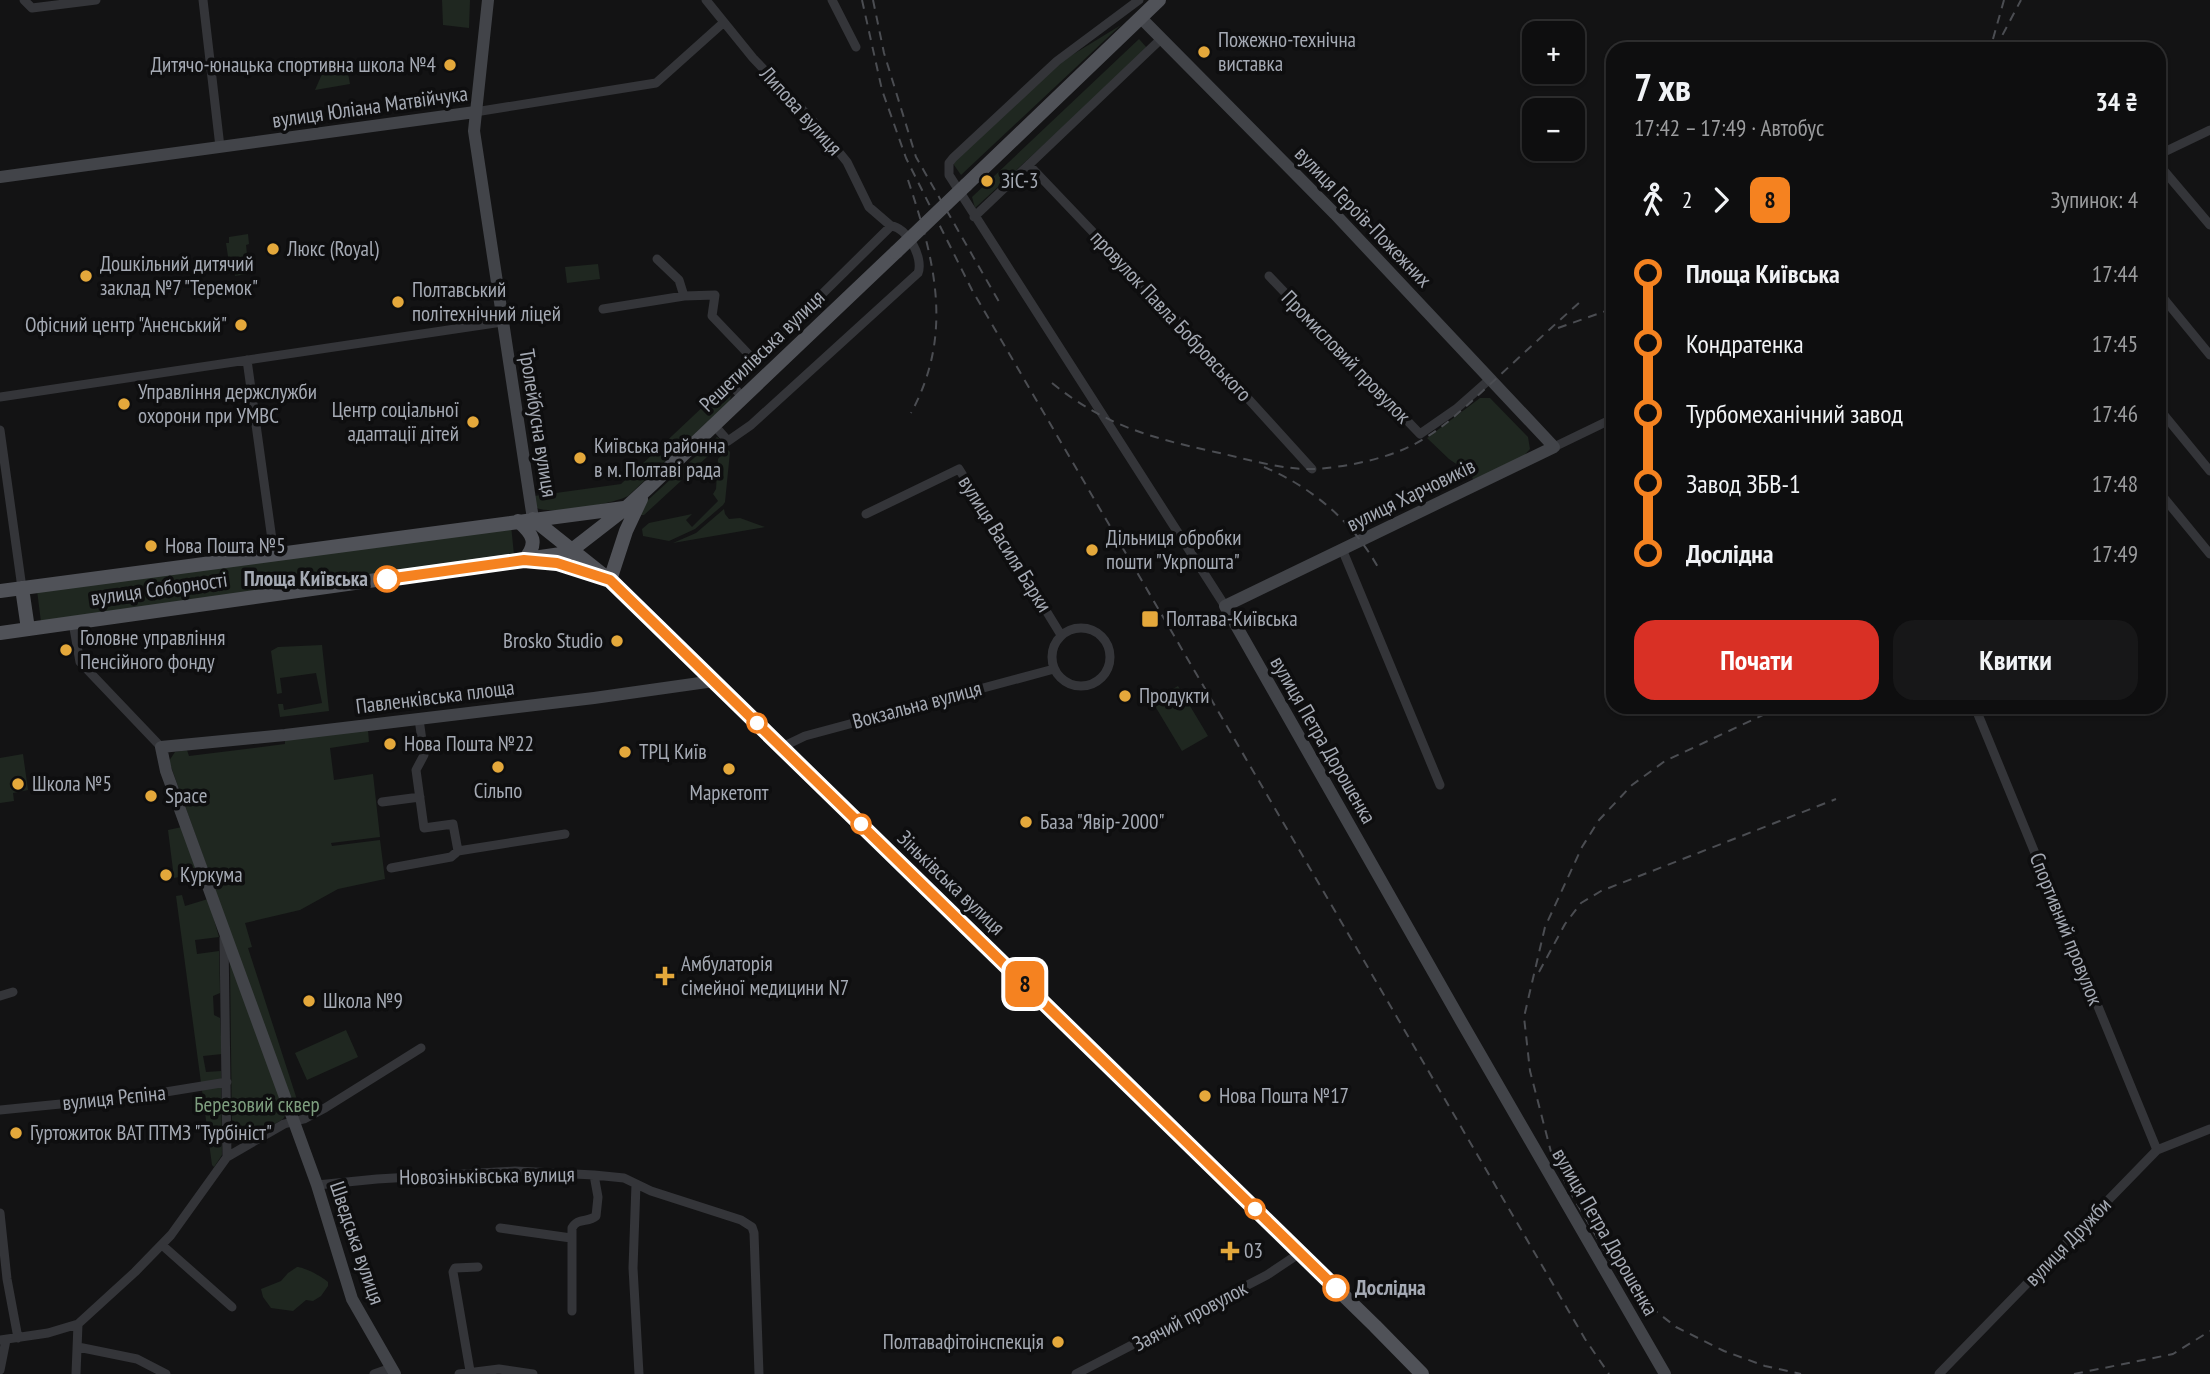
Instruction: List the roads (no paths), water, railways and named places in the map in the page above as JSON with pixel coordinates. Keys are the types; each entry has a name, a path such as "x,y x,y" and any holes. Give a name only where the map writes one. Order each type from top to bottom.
{"main road":[{"path":"1136,13 1159,0"},
{"name":"Решетилівська вулиця","path":"572,550 626,508 743,398 966,185 1136,13"},
{"path":"524,560 557,563 610,580 636,507 652,484"},
{"path":"524,560 531,552 533,542 526,520 626,508"},
{"name":"Зіньківська вулиця","path":"526,520 572,550 610,580 1422,1374"},
{"name":"вулиця Соборності","path":"0,591 526,520"},
{"path":"601,528 626,531"},
{"name":"вулиця Соборності","path":"0,633 524,560 568,553 572,550"},
{"path":"22,588 28,629"}],"street":[{"path":"24,0 32,8 96,0"},
{"path":"203,0 220,148"},
{"name":"Тролейбусна вулиця","path":"488,0 474,131 502,322 526,520"},
{"name":"Липова вулиця","path":"706,0 722,18 723,23 817,125 847,162 869,207 891,226 901,229 918,253 920,267 918,273 751,425 728,441 714,425"},
{"path":"832,0 856,47"},
{"path":"1136,13 1139,0"},
{"name":"вулиця Героїв-Пожежних","path":"1136,13 1335,214 1554,447"},
{"name":"вулиця Петра Дорошенка","path":"1136,13 1073,47 949,163 950,181 1225,606 1665,1374"},
{"name":"вулиця Юліана Матвійчука","path":"0,177 475,112 656,83 723,23"},
{"path":"974,217 1162,38"},
{"path":"2166,151 2210,130"},
{"name":"провулок Павла Бобровського","path":"1029,165 1172,315 1312,469"},
{"path":"2166,173 2210,225"},
{"path":"743,398 731,384 891,226"},
{"path":"657,259 679,280 684,296"},
{"name":"Промисловий провулок","path":"1269,276 1420,434 1456,409 1490,379"},
{"path":"603,309 684,296 715,295 712,316 754,360"},
{"path":"2166,301 2210,355"},
{"path":"0,397 502,322"},
{"path":"247,360 274,554"},
{"path":"2166,417 2210,471"},
{"name":"вулиця Харчовиків","path":"1225,606 1606,422"},
{"path":"0,430 22,588"},
{"name":"вулиця Василя Барки","path":"866,514 958,469 1061,635"},
{"path":"2166,500 2210,554"},
{"path":"1342,549 1440,785"},
{"name":"Шведська вулиця","path":"73,623 80,662 161,747 166,771 223,932 317,1185 352,1299 393,1371"},
{"path":"1078,627 1096,632 1108,647 1109,664 1101,678 1080,686 1066,682 1054,669 1052,650 1061,635 1078,627"},
{"name":"Вокзальна вулиця","path":"782,747 805,736 1054,669"},
{"name":"Павленківська площа","path":"161,747 419,719 714,681"},
{"name":"Спортивний провулок","path":"1978,714 2157,1150"},
{"path":"419,719 424,755 416,770 424,828 453,824 458,851"},
{"path":"382,802 420,797"},
{"path":"391,868 451,858 458,851 565,834"},
{"name":"Шведська вулиця","path":"223,932 227,1157"},
{"path":"0,996 13,992"},
{"path":"0,1370 3,1340 48,1333 78,1324 162,1245 227,1157 292,1121 304,1119 325,1108 421,1048"},
{"name":"вулиця Рєпіна","path":"0,1110 141,1096 227,1082"},
{"name":"вулиця Дружби","path":"1938,1374 2157,1150 2210,1129"},
{"name":"Новозіньківська вулиця","path":"317,1185 400,1177 515,1171 594,1175 624,1178 651,1191 741,1220 752,1227 759,1374"},
{"path":"572,1311 572,1228 576,1222 596,1216 598,1196 594,1175"},
{"path":"636,1184 633,1269 639,1374"},
{"path":"0,1213 7,1279 18,1338"},
{"path":"500,1228 571,1238"},
{"path":"162,1245 232,1307"},
{"name":"Заячий провулок","path":"1076,1374 1267,1275 1300,1253"},
{"path":"470,1371 453,1272 455,1268 478,1267"},
{"path":"76,1374 78,1324"},
{"path":"78,1347 137,1359 166,1374"},
{"path":"459,1374 470,1371 509,1370 533,1374"},
{"path":"374,1374 393,1371"}],"railway":[{"path":"862,0 882,90 906,158 972,290 1585,1339 1609,1374"},
{"path":"873,0 884,53 916,157 1002,307"},
{"path":"1993,39 2004,0"},
{"path":"1999,42 2021,0"},
{"path":"908,180 926,239 936,297 932,355 924,384 911,413"},
{"path":"1052,383 1090,410 1149,435 1277,466 1303,469 1337,467 1392,454 1429,436 1465,407 1581,301"},
{"path":"1558,328 1606,311"},
{"path":"1264,467 1300,485 1331,509 1358,538 1380,571"},
{"path":"1765,714 1665,761 1632,785 1599,820 1582,847 1545,927 1524,1017 1530,1071 1551,1152 1569,1190 1619,1275 1648,1305 1676,1327 1724,1351 1765,1366 1801,1374"},
{"path":"1539,972 1565,924 1581,903 1601,891 1836,799"},
{"path":"2074,1374 2173,1354 2210,1331"}],"place":[{"name":"Пожежно-технічна виставка","path":"1204,52"},
{"name":"Дитячо-юнацька спортивна школа №4","path":"450,65"},
{"name":"ЗіС-3","path":"987,181"},
{"name":"Люкс (Royal)","path":"273,249"},
{"name":"Дошкільний дитячий заклад №7 \"Теремок\"","path":"86,276"},
{"name":"Полтавський політехнічний ліцей","path":"398,302"},
{"name":"Офісний центр \"Аненський\"","path":"241,325"},
{"name":"Управління держслужби охорони при УМВС","path":"124,404"},
{"name":"Центр соціальної адаптації дітей","path":"473,422"},
{"name":"Київська районна в м. Полтаві рада","path":"580,458"},
{"name":"Нова Пошта №5","path":"151,546"},
{"name":"Дільниця обробки пошти \"Укрпошта\"","path":"1092,550"},
{"name":"Площа Київська","path":"387,579"},
{"name":"Полтава-Київська","path":"1150,619"},
{"name":"Brosko Studio","path":"617,641"},
{"name":"Головне управління Пенсійного фонду","path":"66,650"},
{"name":"Продукти","path":"1125,696"},
{"name":"Нова Пошта №22","path":"390,744"},
{"name":"ТРЦ Київ","path":"625,752"},
{"name":"Сільпо","path":"498,767"},
{"name":"Маркетопт","path":"729,769"},
{"name":"Школа №5","path":"18,784"},
{"name":"Space","path":"151,796"},
{"name":"База \"Явір-2000\"","path":"1026,822"},
{"name":"Куркума","path":"166,875"},
{"name":"Амбулаторія сімейної медицини N7","path":"665,976"},
{"name":"Школа №9","path":"309,1001"},
{"name":"Нова Пошта №17","path":"1205,1096"},
{"name":"Гуртожиток ВАТ ПТМЗ \"Турбініст\"","path":"16,1133"},
{"name":"03","path":"1230,1251"},
{"name":"Дослідна","path":"1336,1288"},
{"name":"Полтавафітоінспекція","path":"1058,1342"}],"park label":[{"name":"Березовий сквер","path":"257,1105"}]}
